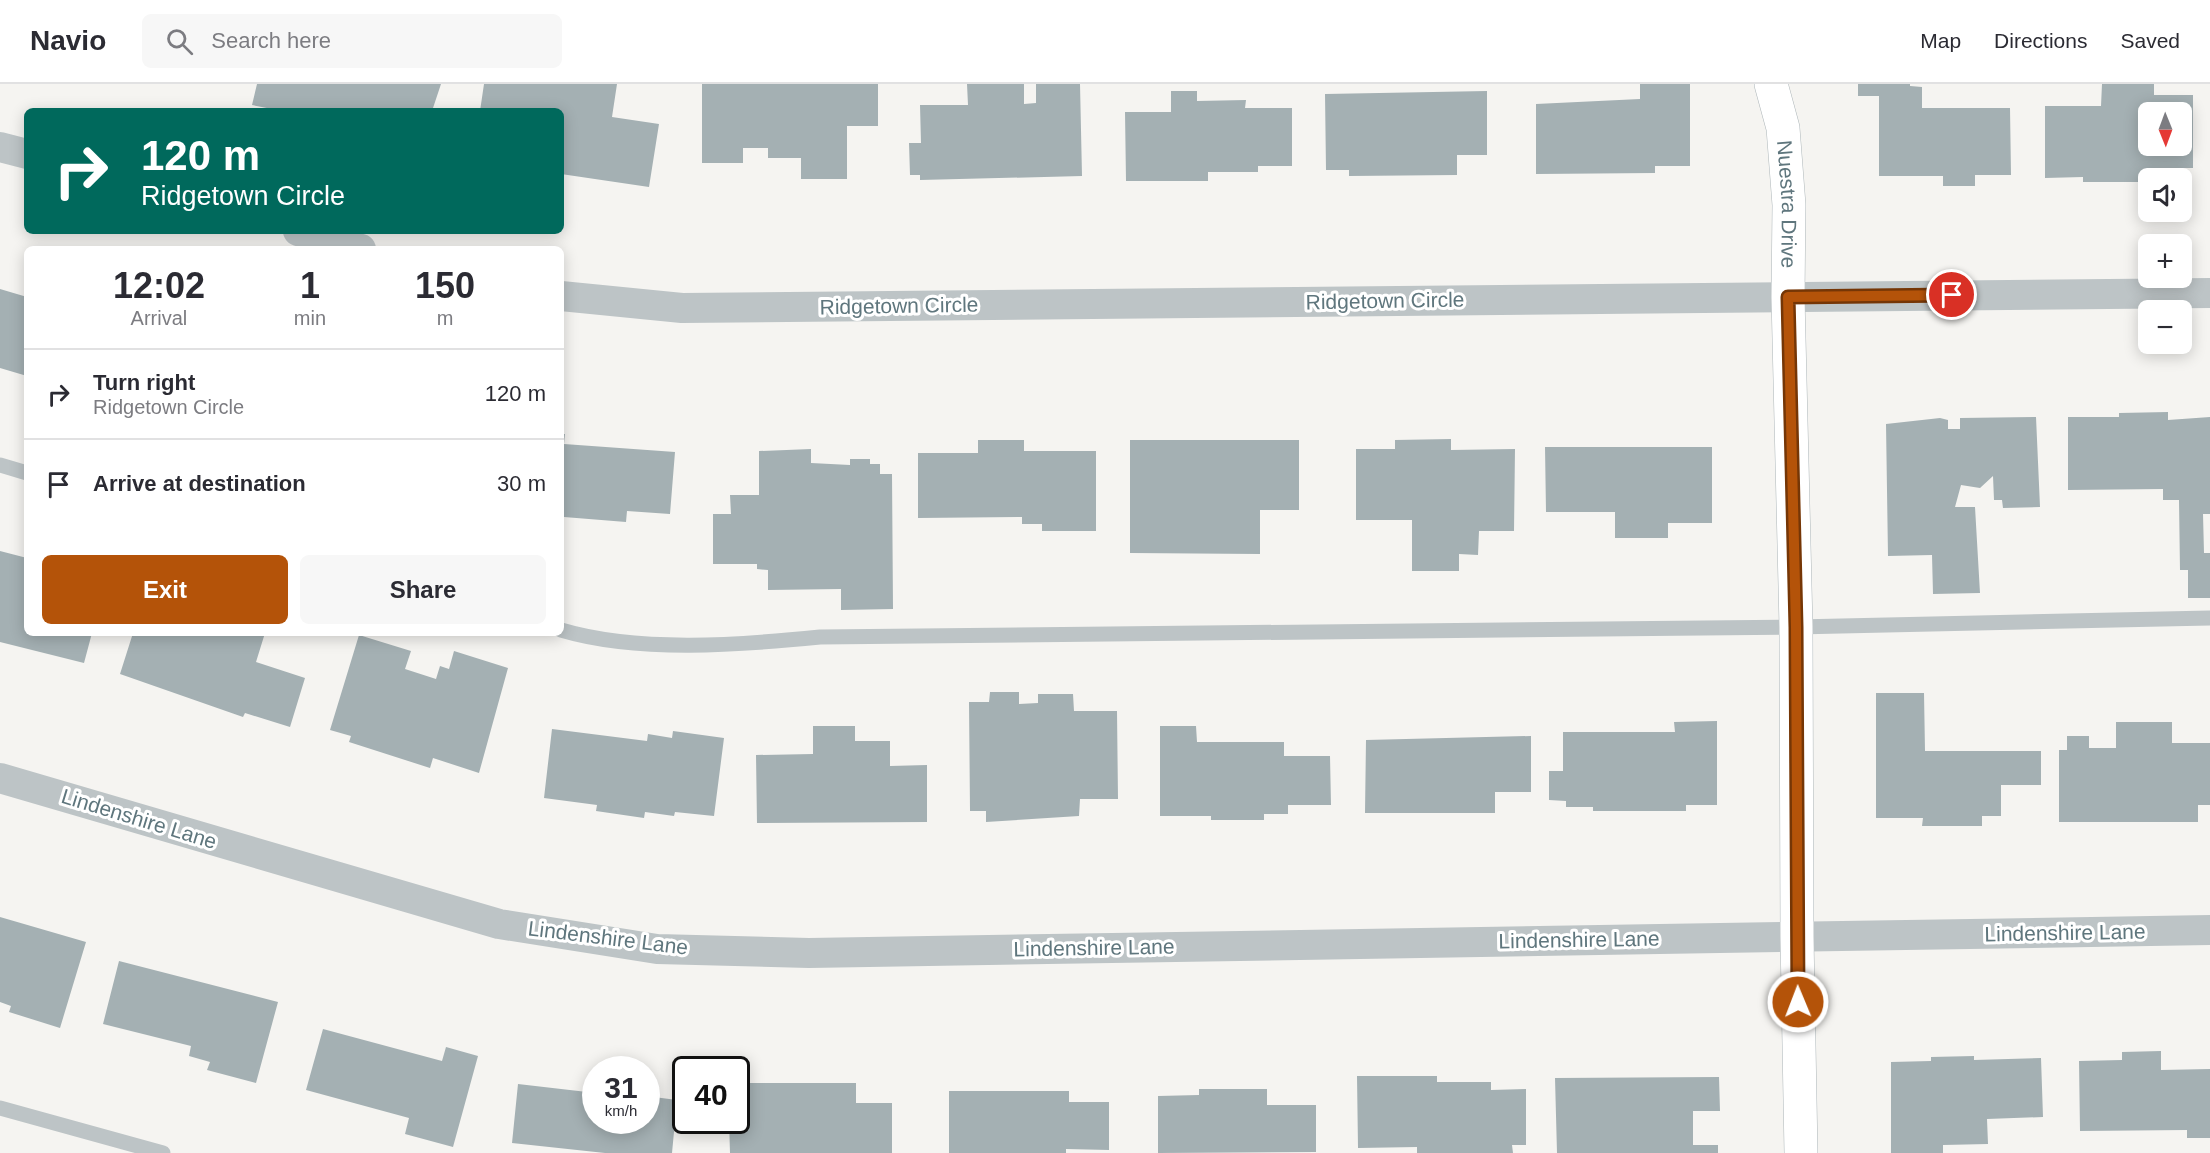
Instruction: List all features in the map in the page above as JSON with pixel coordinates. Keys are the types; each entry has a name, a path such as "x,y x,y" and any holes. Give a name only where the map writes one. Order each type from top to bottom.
{"street":[{"name":"Nuestra Drive","path":"1771,84 1783,128 1789,205 1788,297 1796,627 1797,937 1801,1153"},
{"path":"0,147 24,153"},
{"path":"309,234 351,246"},
{"name":"Ridgetown Circle","path":"564,296 682,308 2210,293"},
{"name":"Lindenshire Lane","path":"0,778 499,924 657,949 809,953 2210,930"}],"lane":[{"path":"0,465 24,472"},
{"path":"564,631 585,638 650,644 767,642 820,637 1796,627 2210,618"},
{"path":"0,1108 163,1153"}],"building":[{"path":"257,84 441,84 433,108 267,108 252,105"},
{"path":"484,84 617,84 612,117 659,124 649,187 564,174 564,108 480,108"},
{"path":"702,84 878,84 878,126 847,126 847,179 801,179 801,158 768,158 768,148 743,148 743,163 702,163"},
{"path":"967,84 1024,84 1024,104 1036,103 1036,84 1080,84 1082,176 920,180 920,175 910,175 909,143 921,143 920,105 968,105"},
{"path":"1640,84 1690,84 1690,166 1655,166 1655,173 1536,174 1536,104 1640,99"},
{"path":"1858,84 1910,84 1910,86 1922,87 1922,108 2010,108 2011,175 1975,175 1975,186 1943,186 1943,176 1879,176 1879,96 1858,96"},
{"path":"2102,84 2154,84 2154,95 2193,95 2193,168 2138,168 2138,182 2083,182 2083,177 2045,178 2045,106 2101,106"},
{"path":"1171,91 1197,91 1197,101 1246,100 1245,108 1292,108 1292,166 1258,166 1258,172 1208,172 1208,181 1126,181 1125,112 1171,112"},
{"path":"1487,91 1487,155 1457,155 1457,175 1349,176 1349,170 1326,170 1325,94"},
{"path":"0,289 24,296 24,375 0,368"},
{"path":"2168,412 2168,420 2210,417 2210,514 2203,514 2204,553 2210,553 2210,598 2188,598 2188,570 2180,570 2179,500 2163,500 2163,489 2068,490 2068,417 2119,417 2119,413"},
{"path":"2036,417 2040,507 2003,508 2002,500 1994,500 1993,476 1980,488 1961,485 1955,507 1975,507 1980,593 1933,594 1932,555 1888,556 1886,424 1940,418 1948,420 1948,429 1960,429 1960,418"},
{"path":"1451,439 1451,450 1515,449 1514,531 1479,531 1478,555 1459,554 1459,571 1412,571 1412,520 1356,520 1356,449 1395,449 1395,440"},
{"path":"978,440 1024,440 1024,451 1096,451 1096,531 1042,531 1042,524 1022,524 1022,517 918,518 918,453 978,453"},
{"path":"1130,440 1299,440 1299,510 1260,510 1260,554 1130,553"},
{"path":"564,444 675,452 670,514 627,511 626,522 564,517"},
{"path":"1545,447 1712,447 1712,523 1668,523 1668,538 1615,538 1615,512 1546,512"},
{"path":"811,449 811,463 850,465 850,459 870,459 870,464 880,464 880,474 892,474 893,609 841,610 841,589 768,590 768,570 757,569 757,564 713,564 713,514 731,514 730,495 759,495 759,451"},
{"path":"0,551 24,557 24,636 91,636 84,663 0,642"},
{"path":"132,636 264,636 256,662 305,678 290,727 245,713 243,717 120,674"},
{"path":"359,636 411,651 405,669 436,679 440,666 449,669 454,651 508,668 479,773 433,758 430,768 349,742 351,736 330,730"},
{"path":"990,692 1019,692 1019,704 1038,703 1038,694 1073,694 1074,711 1117,711 1118,799 1080,799 1079,816 986,822 986,811 970,811 969,702 989,702"},
{"path":"1876,693 1924,693 1925,751 2041,751 2041,785 2001,785 2001,816 1982,816 1982,826 1922,826 1923,818 1876,818"},
{"path":"1717,721 1717,805 1686,805 1686,811 1593,811 1593,807 1566,807 1566,801 1549,800 1549,771 1563,771 1563,732 1675,732 1674,722"},
{"path":"2116,722 2172,722 2172,743 2210,743 2210,805 2198,805 2198,822 2059,822 2059,750 2067,750 2067,736 2089,736 2089,748 2116,748"},
{"path":"813,726 855,726 855,741 890,741 890,766 927,765 927,822 757,823 756,755 813,754"},
{"path":"1160,726 1196,726 1197,742 1284,742 1284,756 1330,756 1331,805 1288,805 1288,814 1264,814 1264,820 1211,820 1211,816 1160,816"},
{"path":"552,729 647,741 648,734 672,738 673,731 724,738 714,816 675,812 674,816 645,812 644,818 596,811 597,805 544,798"},
{"path":"1531,736 1531,792 1495,792 1495,813 1365,813 1366,740"},
{"path":"0,917 86,942 60,1028 9,1012 11,1006 0,1002"},
{"path":"119,961 278,1002 256,1083 207,1070 210,1062 189,1056 191,1046 103,1024"},
{"path":"323,1029 442,1061 446,1047 478,1056 453,1147 405,1134 409,1118 306,1090"},
{"path":"2161,1051 2161,1070 2210,1069 2210,1138 2187,1138 2187,1130 2080,1131 2079,1061 2122,1060 2122,1052"},
{"path":"1974,1056 1974,1060 2041,1058 2043,1117 1987,1119 1988,1144 1943,1145 1943,1153 1891,1153 1891,1062 1931,1061 1931,1057"},
{"path":"1357,1076 1437,1076 1437,1082 1491,1082 1491,1090 1526,1089 1526,1145 1512,1145 1513,1153 1417,1153 1417,1147 1358,1148"},
{"path":"1719,1077 1720,1111 1693,1111 1693,1145 1718,1145 1718,1153 1557,1153 1555,1078"},
{"path":"750,1083 856,1083 856,1103 892,1103 892,1153 730,1153 729,1134 750,1134"},
{"path":"518,1084 582,1091 582,1134 660,1134 660,1098 672,1099 672,1153 605,1153 512,1143"},
{"path":"1199,1089 1267,1089 1267,1105 1316,1105 1316,1152 1158,1153 1158,1096 1199,1095"},
{"path":"949,1091 1069,1091 1069,1102 1109,1102 1109,1150 1066,1149 1066,1153 949,1153"}],"route":[{"path":"1798,1002 1796,627 1788,297 1952,295"}]}
